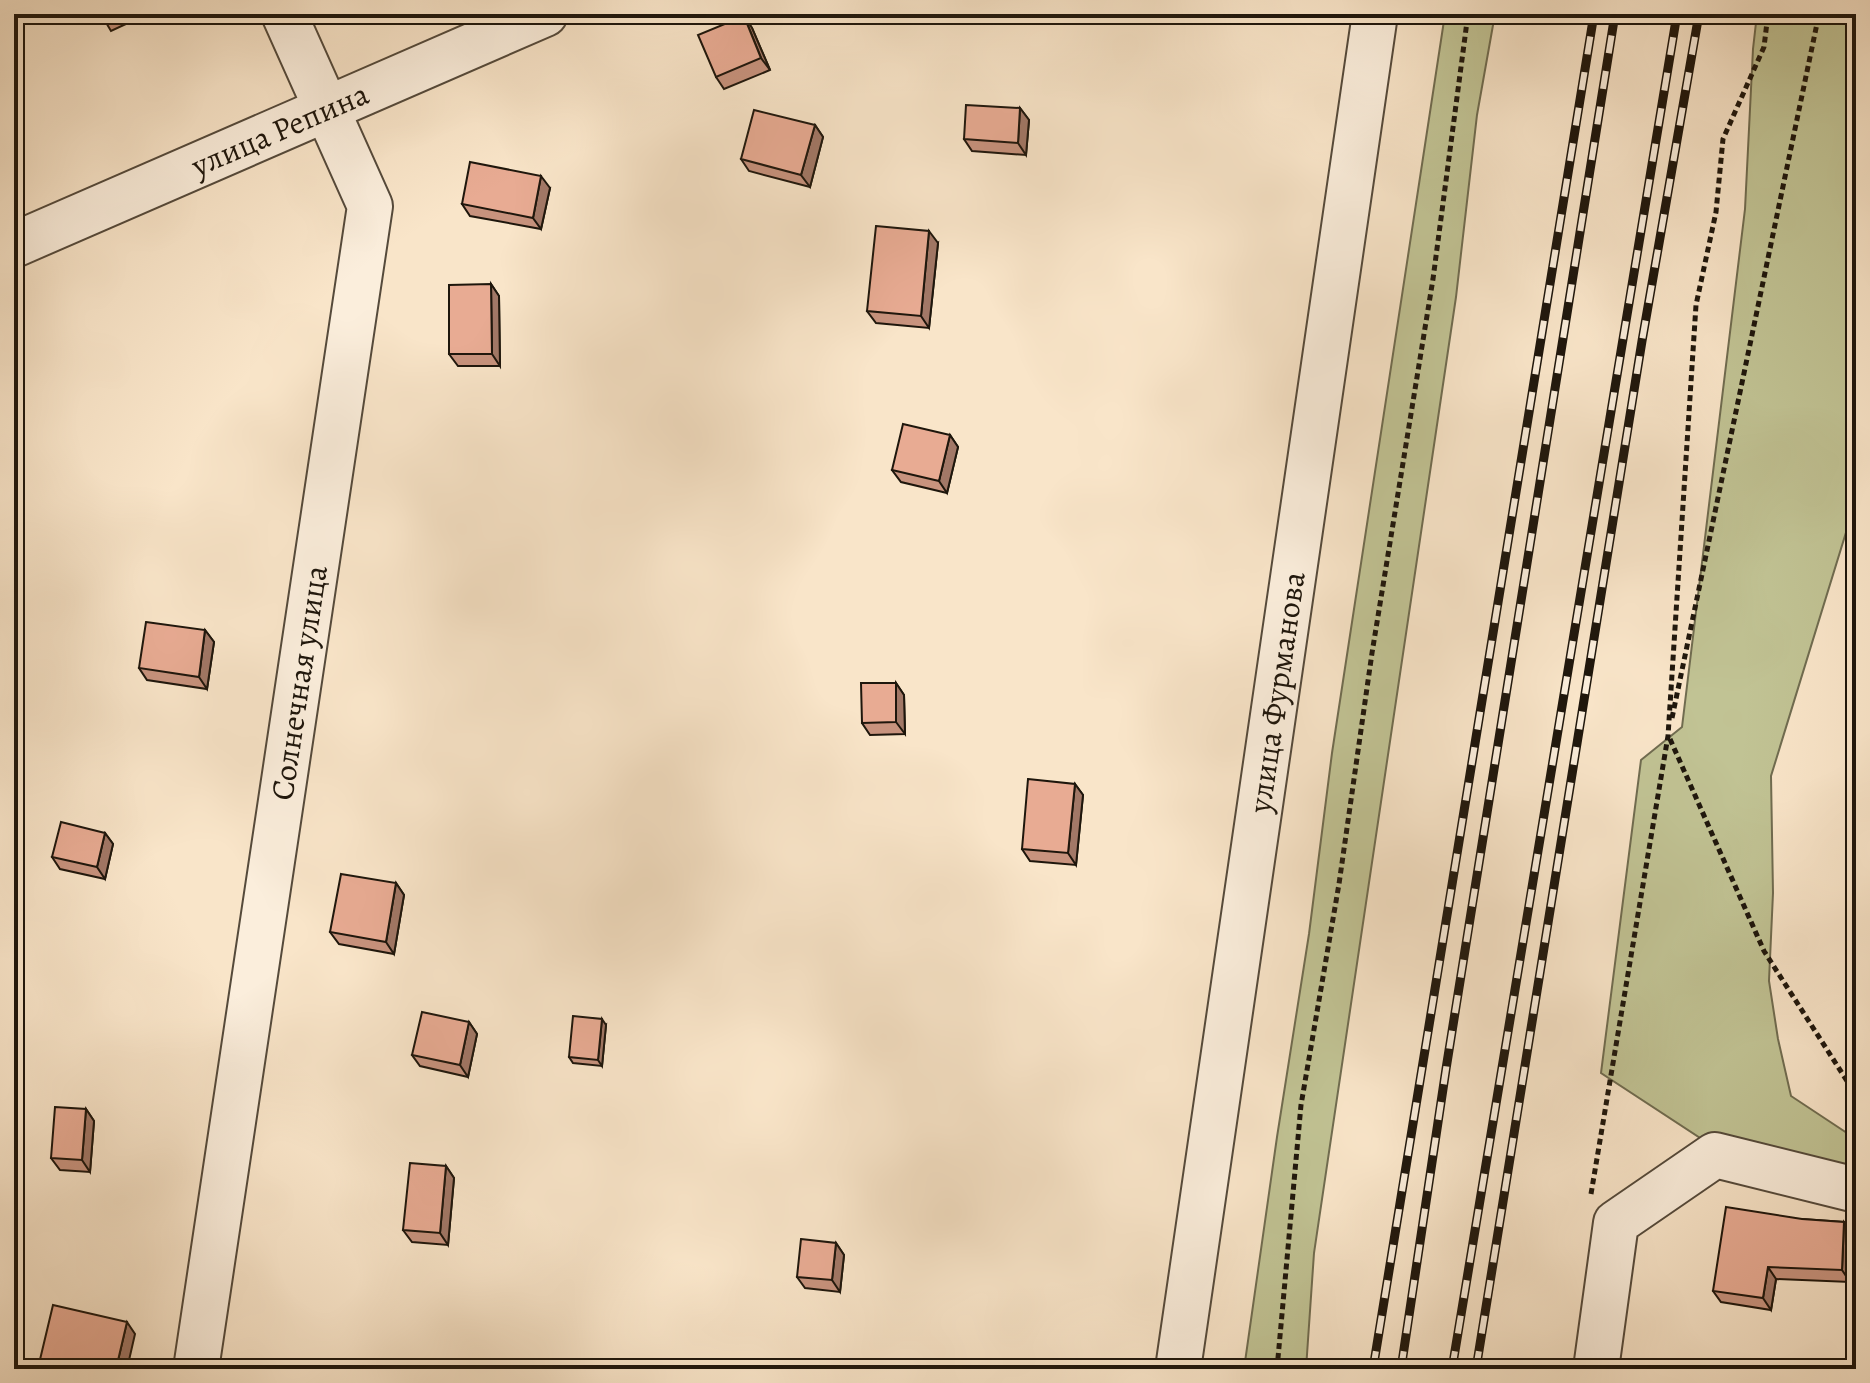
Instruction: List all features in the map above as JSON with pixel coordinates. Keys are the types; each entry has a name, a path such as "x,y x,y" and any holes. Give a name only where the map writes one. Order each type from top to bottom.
{"street":[{"name":"Солнечная улица","path":"196,1369 370,206 284,14"},
{"name":"улица Репина","path":"14,245 545,14"},
{"name":"улица Фурманова","path":"1178,1369 1375,14"},
{"path":"1596,1369 1603,1211 1715,1155 1856,1190"}],"path":[{"path":"1277,1369 1301,1105 1339,884 1372,653 1433,279 1468,14"},
{"path":"1768,14 1764,47 1723,139 1716,212 1696,305 1668,736 1764,951 1856,1095"},
{"path":"1603,1211 1668,736 1819,14"}],"green space":[{"path":"1445,14 1495,14 1477,115 1456,297 1314,1253 1306,1369 1244,1369 1309,934 1332,753"},
{"path":"1757,14 1856,14 1856,500 1771,776 1773,893 1769,981 1791,1096 1856,1139 1856,1184 1714,1147 1601,1073 1641,760 1682,727 1745,209"}],"building":[{"path":"744,16 761,58 716,77 698,35"},
{"path":"966,105 1020,108 1018,143 964,139"},
{"path":"754,110 815,125 801,175 741,159"},
{"path":"470,162 541,176 533,218 462,204"},
{"path":"876,226 929,231 921,316 867,311"},
{"path":"491,284 492,354 449,354 449,285"},
{"path":"903,424 950,435 939,481 892,470"},
{"path":"146,622 205,630 199,677 139,668"},
{"path":"861,683 896,683 896,722 862,723"},
{"path":"1028,779 1075,784 1068,853 1022,849"},
{"path":"61,822 105,833 97,867 52,857"},
{"path":"341,874 396,883 386,942 330,932"},
{"path":"422,1012 469,1022 460,1065 412,1055"},
{"path":"573,1016 602,1019 598,1060 569,1057"},
{"path":"55,1107 86,1109 82,1160 51,1158"},
{"path":"410,1163 446,1166 440,1233 403,1230"},
{"path":"1726,1207 1844,1222 1842,1270 1768,1267 1763,1298 1713,1291"},
{"path":"801,1239 836,1243 832,1280 797,1277"},
{"path":"53,1305 127,1322 116,1369 38,1368"}],"railway":[{"path":"1373,1369 1594,14"},
{"path":"1401,1369 1615,14"},
{"path":"1452,1369 1677,14"},
{"path":"1476,1369 1642,341 1699,14"}]}
